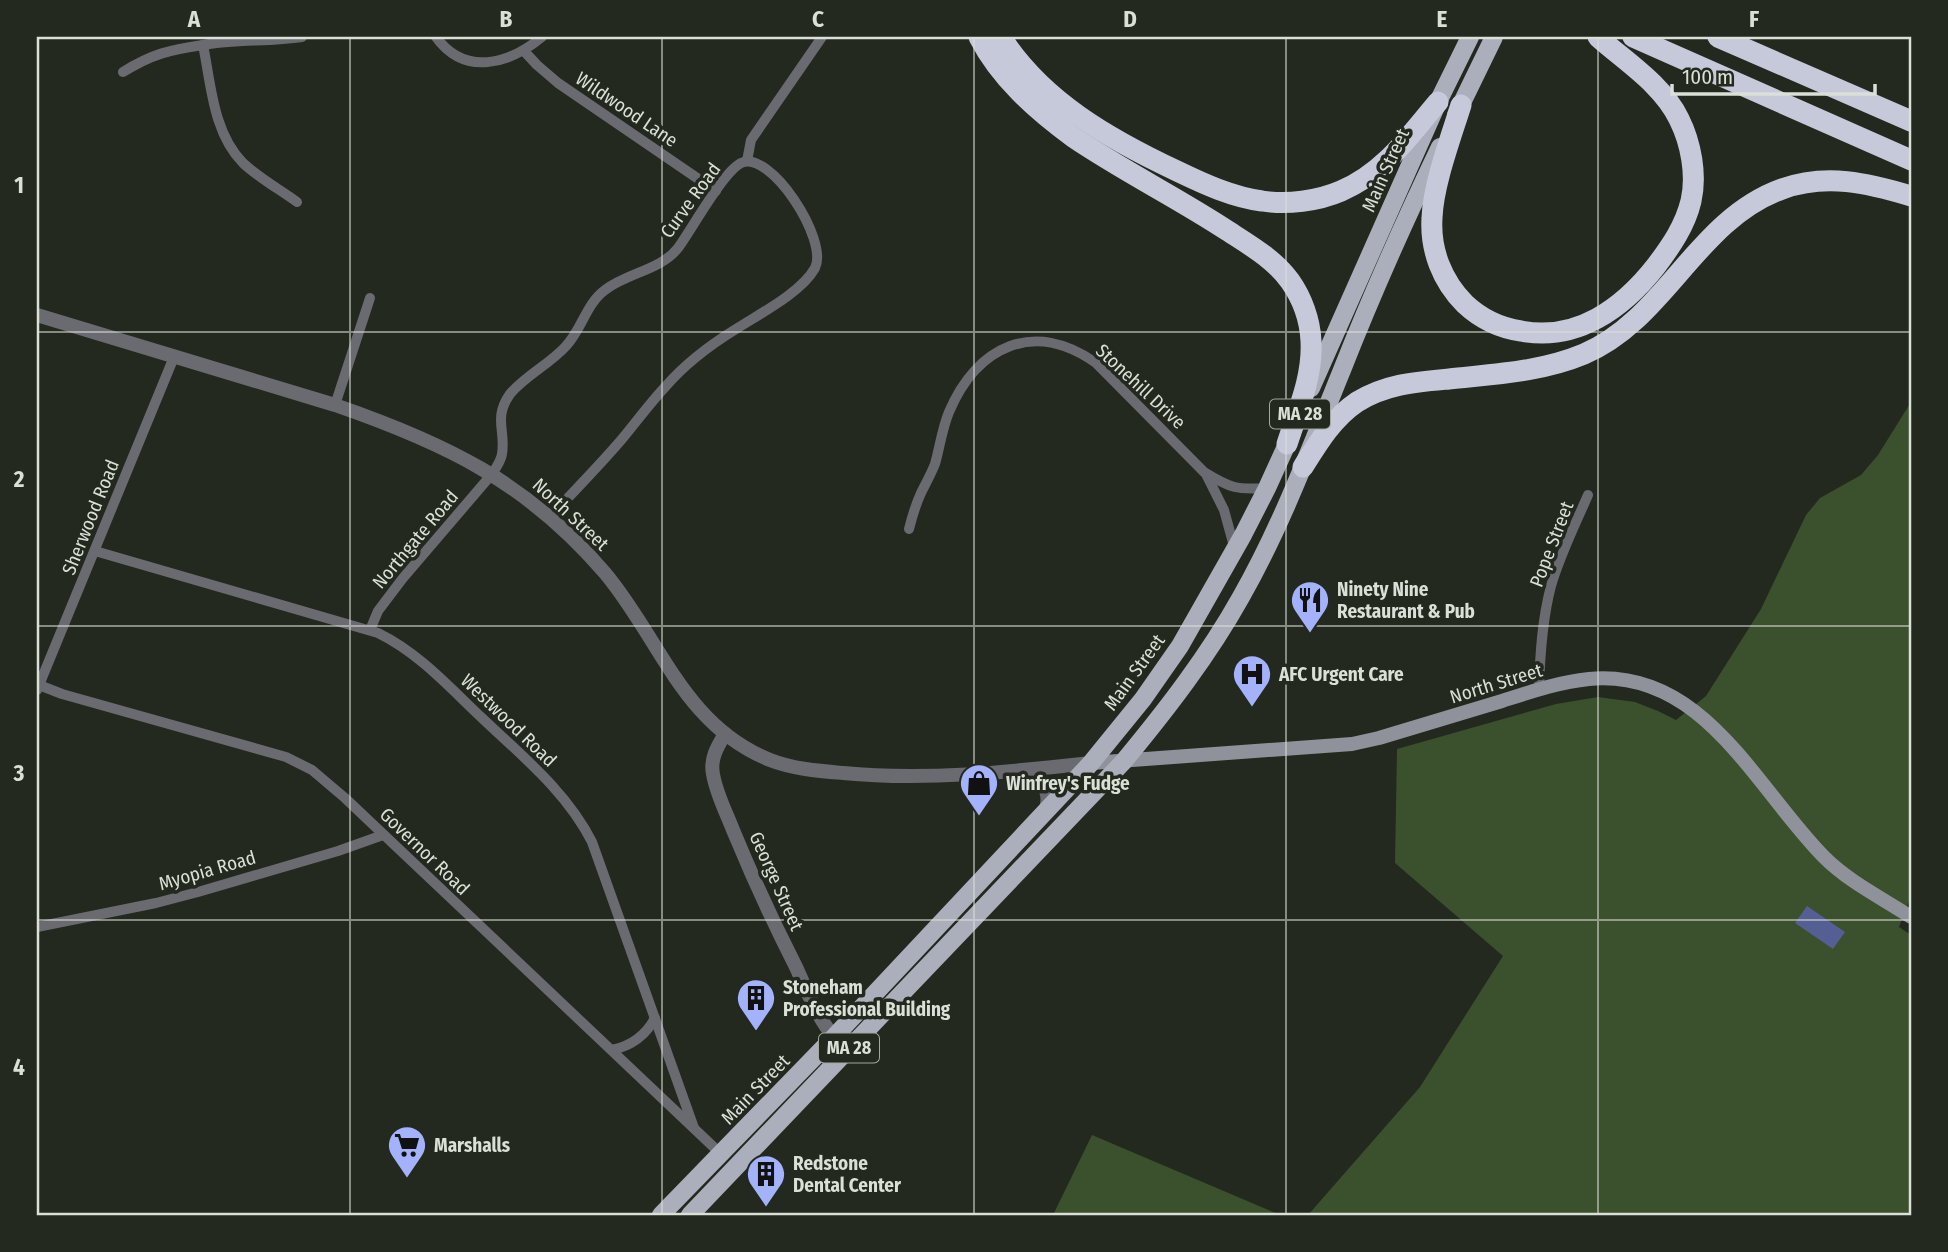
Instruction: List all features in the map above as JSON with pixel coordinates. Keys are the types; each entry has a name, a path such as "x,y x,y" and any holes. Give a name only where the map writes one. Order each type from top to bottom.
{"highway":[{"path":"979,37 990,57 1010,82 1048,117 1096,151 1175,197 1262,253 1290,281 1304,310 1311,342 1307,383 1287,444"},
{"path":"1001,37 1023,68 1047,92 1111,137 1138,153 1219,190 1266,202 1315,199 1339,192 1360,181 1390,158 1438,102"},
{"path":"1461,105 1436,192 1432,216 1434,248 1446,280 1455,294 1477,313 1511,329 1534,334 1560,333 1594,320 1617,305 1639,285 1671,246 1684,222 1691,200 1693,180 1687,139 1670,104 1649,80 1598,37"},
{"path":"1633,37 1911,160"},
{"path":"1718,37 1911,121"},
{"path":"1303,467 1331,426 1355,403 1378,391 1410,382 1539,368 1601,345 1629,325 1655,300 1699,248 1729,219 1770,194 1804,183 1841,180 1911,196"}],"main road":[{"name":"Main Street","path":"661,1215 834,1038 1091,763 1143,699 1180,646 1267,488 1360,275 1470,37"},
{"name":"Main Street","path":"690,1215 1124,761 1174,701 1208,652 1265,552 1407,215 1494,37"},
{"name":"North Street","path":"1091,763 1352,744 1572,681 1624,679 1650,685 1684,702 1707,721 1823,856 1852,879 1911,917"}],"street":[{"path":"123,72 160,53 239,40 302,37"},
{"path":"436,37 450,51 474,61 499,61 524,51 542,37"},
{"path":"747,161 753,136 822,37"},
{"path":"203,45 220,125 228,144 245,165 297,202"},
{"name":"Wildwood Lane","path":"524,51 558,83 716,191"},
{"name":"Curve Road","path":"492,474 502,454 500,423 503,405 510,394 569,343 602,292 671,256 716,191 738,165 747,161 763,167 790,193 815,238 818,253 816,266 794,290 709,347 681,370 550,517"},
{"path":"335,405 370,298"},
{"name":"North Street","path":"37,315 335,405 427,439 492,474 550,517 613,583 639,618 692,701 713,724 753,752 772,761 814,770 901,776 1091,763"},
{"name":"Stonehill Drive","path":"909,529 920,495 935,463 946,421 962,387 975,369 988,358 1006,348 1037,341 1060,344 1090,359 1204,471 1231,488 1267,488"},
{"name":"Sherwood Road","path":"38,687 174,357"},
{"name":"Stonehill Drive","path":"1204,471 1224,510 1235,550"},
{"name":"Northgate Road","path":"370,630 378,611 396,587 492,474"},
{"name":"Pope Street","path":"1539,689 1543,633 1550,589 1588,495"},
{"name":"Westwood Road","path":"95,551 370,630 420,660 508,743 568,803 592,842 694,1128"},
{"name":"Governor Road","path":"38,687 295,761 327,781 722,1154"},
{"name":"George Street","path":"725,734 713,757 712,772 716,785 773,920 823,1022 834,1038"},
{"path":"1018,770 1033,775 1047,792 1047,807 1037,822"},
{"name":"Myopia Road","path":"37,927 198,892 383,835"},
{"path":"612,1050 632,1043 650,1028 655,1018"}],"green space":[{"path":"1911,402 1911,896 1899,927 1911,935 1911,1215 1308,1215 1420,1087 1503,956 1395,863 1397,749 1556,704 1598,697 1635,702 1676,720 1706,696 1761,609 1806,515 1820,498 1861,475 1878,455"},
{"path":"1092,1135 1280,1215 1053,1215"}],"water":[{"path":"1807,906 1845,932 1833,949 1795,923"}],"place":[{"name":"Ninety Nine Restaurant & Pub","path":"1310,634"},
{"name":"AFC Urgent Care","path":"1252,708"},
{"name":"Winfrey's Fudge","path":"979,817"},
{"name":"Stoneham Professional Building","path":"756,1032"},
{"name":"Marshalls","path":"407,1179"},
{"name":"Redstone Dental Center","path":"766,1208"}]}
